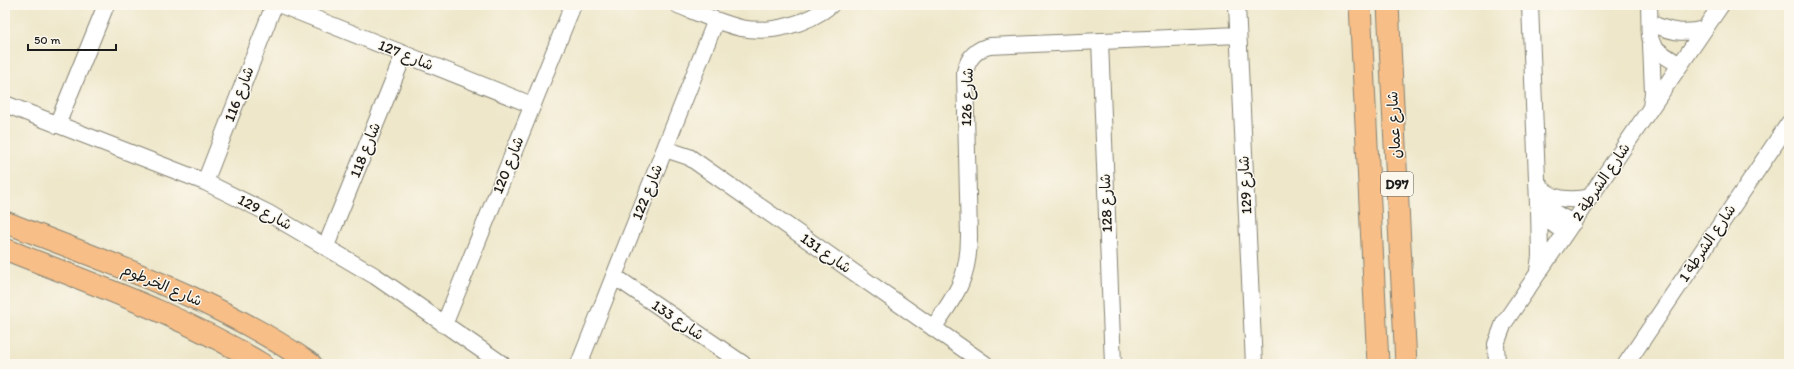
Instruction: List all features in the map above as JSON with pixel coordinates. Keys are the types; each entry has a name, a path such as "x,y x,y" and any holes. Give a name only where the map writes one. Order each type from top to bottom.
{"main road":[{"name":"شارع عمان","path":"1360,5 1378,364"},
{"name":"شارع عمان","path":"1388,5 1406,364"},
{"name":"شارع الخرطوم","path":"5,222 211,306 267,336 311,364"},
{"name":"شارع الخرطوم","path":"5,249 175,318 223,341 262,364"}],"street":[{"path":"57,125 106,5"},
{"name":"شارع 116","path":"205,182 274,5"},
{"name":"شارع 127","path":"281,5 532,105"},
{"name":"شارع 120","path":"444,325 573,5"},
{"path":"678,5 716,20 749,29 780,28 805,21 831,5"},
{"name":"شارع 129","path":"1237,5 1254,364"},
{"path":"1530,5 1540,256 1536,276"},
{"path":"1649,5 1649,34 1652,44 1653,88 1650,109"},
{"name":"شارع الشرطة 2","path":"1496,364 1496,344 1500,331 1721,5"},
{"name":"شارع 122","path":"579,364 716,20"},
{"path":"1650,23 1676,32 1694,32 1704,29"},
{"path":"1650,23 1661,41 1682,61"},
{"name":"شارع 126","path":"933,328 957,293 967,263 969,236 965,78 968,61 976,52 990,46 1238,35"},
{"name":"شارع 128","path":"1100,41 1113,364"},
{"path":"1652,44 1662,54 1682,61"},
{"name":"شارع 118","path":"326,246 404,54"},
{"name":"شارع 129","path":"5,104 205,182 268,213 375,276 502,364"},
{"name":"شارع الشرطة 1","path":"1626,364 1789,123"},
{"name":"شارع 131","path":"665,149 689,157 985,364"},
{"path":"1538,195 1542,190 1558,197 1575,199 1590,197"},
{"path":"1538,195 1569,228"},
{"name":"شارع 133","path":"614,276 743,364"}]}
